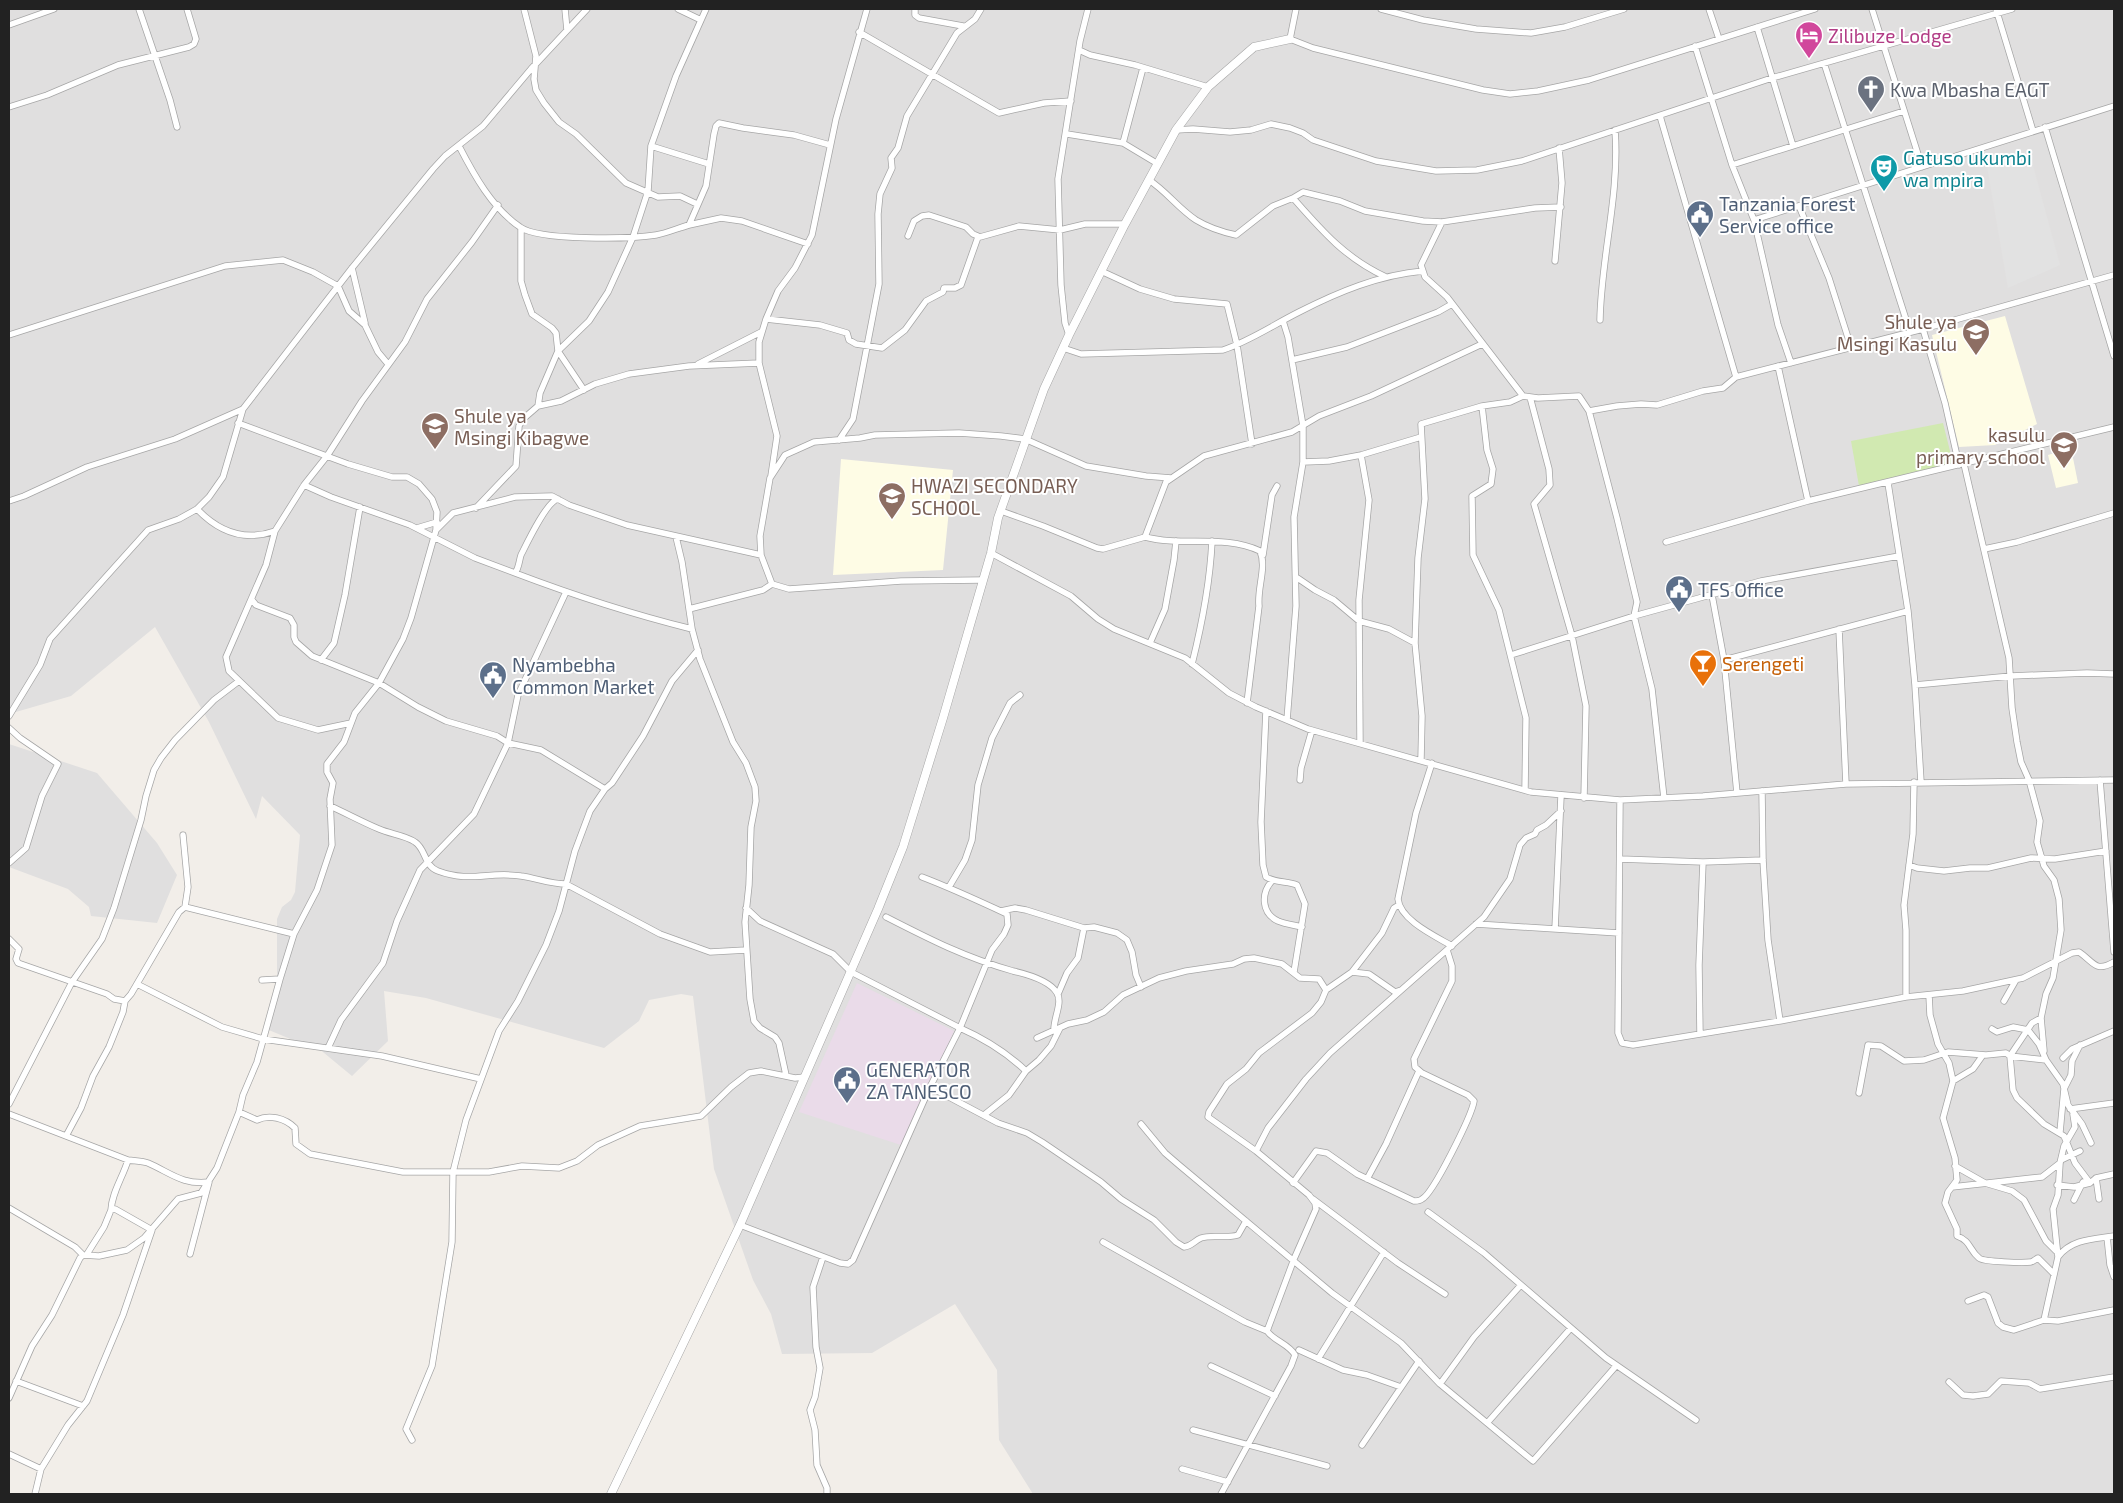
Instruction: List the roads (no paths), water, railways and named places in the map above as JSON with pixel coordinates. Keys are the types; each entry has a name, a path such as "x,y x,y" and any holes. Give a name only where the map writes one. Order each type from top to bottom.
{"street":[{"path":"9,25 54,9"},
{"path":"139,9 177,127"},
{"path":"9,107 48,95 118,65 156,57 189,47 194,44 196,39 187,9"},
{"path":"524,9 535,52 536,90 559,122 576,134 626,183 658,197 680,196 698,204"},
{"path":"565,9 567,30"},
{"path":"9,716 40,665 50,639 148,530 179,519 210,497 223,476 243,409 352,268 434,168 445,156 484,126 534,65 587,9"},
{"path":"678,9 701,20"},
{"path":"538,406 540,393 558,351 589,321 608,292 633,237 648,191 650,146 676,76 706,9"},
{"path":"772,584 761,555 760,536 777,436 758,363 761,332 778,291 795,268 808,244 815,224 830,145 867,9"},
{"path":"915,9 915,15 919,18 963,26"},
{"path":"839,440 853,419 879,284 877,232 880,194 892,168 891,158 898,148 906,116 957,33 963,26 975,19 980,9"},
{"path":"1069,335 1065,323 1062,285 1058,179 1067,134 1079,50 1088,9"},
{"path":"1290,39 1296,9"},
{"path":"1380,9 1423,20 1476,29 1530,33 1565,27 1624,9"},
{"path":"1709,9 1719,39"},
{"path":"611,1494 740,1226 851,972 903,847 991,553 1001,511 1044,389 1069,335 1148,180 1176,130 1208,87 1254,47 1290,39 1313,48 1484,90 1510,94 1538,91 1588,80 1815,9"},
{"path":"1872,9 1922,167"},
{"path":"1176,130 1193,129 1230,132 1251,130 1271,124 1290,128 1303,133 1313,140 1366,158 1436,171 1477,170 1522,161 1711,100 1772,78 1997,11 2012,9"},
{"path":"1997,11 2033,130"},
{"path":"1757,27 1793,146"},
{"path":"860,32 999,113 1044,103 1072,101"},
{"path":"1694,46 1732,164 1754,220 1778,325 1790,363"},
{"path":"1079,50 1090,56 1143,68 1208,87"},
{"path":"1824,63 1910,332"},
{"path":"1123,143 1143,68"},
{"path":"1754,220 2033,130 2114,106"},
{"path":"1732,164 1904,111"},
{"path":"1660,116 1736,377"},
{"path":"689,225 706,186 714,134 719,123 794,135 830,145"},
{"path":"2045,127 2114,356"},
{"path":"1600,320 1600,289 1616,168 1615,130"},
{"path":"1067,134 1123,143 1158,164"},
{"path":"459,146 473,173 498,205 521,228 549,236 633,237 658,235 689,225 721,218 742,221 808,244"},
{"path":"650,146 709,164"},
{"path":"1555,261 1562,183 1559,148"},
{"path":"1148,180 1161,188 1195,219 1218,231 1236,235 1273,206 1303,192 1340,201 1365,211 1423,221 1442,222 1535,208 1561,207"},
{"path":"1293,198 1338,247 1371,270 1386,277"},
{"path":"351,723 318,730 278,718 229,671 226,657 266,566 275,531 304,485 327,456 388,364 405,342 426,298 472,242 498,205"},
{"path":"1799,206 1829,278 1851,347"},
{"path":"908,236 914,221 922,216 930,215 966,227 978,237"},
{"path":"1442,222 1421,265 1425,277 1452,304 1522,396"},
{"path":"978,237 1019,226 1060,230 1085,224 1125,224"},
{"path":"521,228 521,281 532,314 556,333 558,351 584,390"},
{"path":"766,319 820,325 848,333 849,340 856,344 882,348 906,330 926,301 943,292 944,288 955,288 961,285 978,237"},
{"path":"9,335 226,266 283,260 313,272 338,286 349,311 365,325"},
{"path":"352,268 365,325 378,352 388,364"},
{"path":"1101,271 1140,289 1174,299 1227,304 1237,345 1252,444"},
{"path":"1064,348 1073,353 1090,354 1223,350 1237,345 1329,298 1394,274 1423,271"},
{"path":"1589,412 1617,406 1657,405 1703,391 1724,388 1736,377 1923,329 2114,275"},
{"path":"1292,360 1347,347 1438,312 1452,304"},
{"path":"1283,321 1292,360 1303,426 1303,462 1294,517 1296,606 1287,720"},
{"path":"1923,329 1945,402 1984,549 2009,658 2012,708 2021,762 2029,780 2040,821 2037,842 2044,866 2054,880 2059,899 2061,930 2053,978 2046,994 2042,1018 2046,1060"},
{"path":"697,365 761,332"},
{"path":"1145,538 1160,493 1166,482 1204,456 1292,432 1319,416 1371,396 1482,344"},
{"path":"476,508 516,466 519,426 523,419 538,406 561,401 596,384 629,374 697,365 758,363"},
{"path":"1778,366 1808,501"},
{"path":"1421,759 1422,716 1415,643 1418,558 1425,499 1421,424 1482,406 1510,402 1522,396 1579,396 1589,412 1618,518 1637,602 1634,616 1652,689 1664,798"},
{"path":"1530,397 1549,469 1550,485 1534,504 1572,636 1586,706 1584,798"},
{"path":"1482,406 1487,450 1493,469 1491,484 1472,496 1473,555 1499,610 1526,718 1525,790"},
{"path":"9,501 87,467 175,439 243,409"},
{"path":"9,1208 85,1254 99,1256 127,1250 152,1230 174,1202 178,1199 201,1193 217,1168 239,1112 243,1095 257,1062 262,1038 294,934 317,890 332,845 330,806 333,783 327,772 327,764 350,732 355,713 379,683 403,639 411,618 437,522 437,512 432,499 419,484 408,477 392,477 327,456 238,423"},
{"path":"1666,542 1808,501 2114,427"},
{"path":"770,478 785,455 814,442 875,435 922,433 938,435 959,433 1025,440 1082,464 1139,475 1171,478"},
{"path":"1303,462 1361,455 1421,437"},
{"path":"1360,742 1359,621 1363,544 1369,500 1361,455"},
{"path":"1888,483 1908,611 1916,685 1921,782"},
{"path":"304,485 417,528 475,558 514,573 646,618 692,629"},
{"path":"1247,702 1263,557 1272,495 1277,486"},
{"path":"436,530 454,513 464,509 476,508 515,497 552,496 627,525 761,555"},
{"path":"514,573 522,553 541,519 550,504 558,499"},
{"path":"321,660 334,643 345,595 360,507"},
{"path":"197,508 215,526 236,535 264,534 275,531"},
{"path":"1001,511 1097,548 1103,549 1145,538 1176,541 1234,542 1260,551 1263,557"},
{"path":"1984,549 2017,542 2114,513"},
{"path":"417,528 437,522"},
{"path":"676,537 682,562 692,629 698,650 733,742 746,763 755,787 756,801 751,827 746,908 746,950 750,1000 754,1021 760,1028 775,1037 779,1043 783,1071 786,1075"},
{"path":"1150,643 1165,609 1176,541"},
{"path":"1192,664 1201,630 1211,562 1212,541"},
{"path":"991,553 1071,596 1098,619 1114,629 1185,658 1229,693 1266,711 1312,730 1421,759 1525,790 1562,796 1620,800 1846,784 2114,780"},
{"path":"1511,655 1634,616 1761,581 1899,556"},
{"path":"1296,577 1334,600 1359,621 1389,629 1415,643"},
{"path":"772,584 789,589 901,581 983,580"},
{"path":"689,609 763,590 772,584"},
{"path":"328,1048 341,1020 384,963 397,921 420,870 474,814 508,743 518,696 566,592"},
{"path":"1712,595 1724,660 1737,793"},
{"path":"252,600 256,605 290,618 294,625 296,642 312,656 379,683 418,707 446,721 497,736 508,743 541,750 605,789"},
{"path":"1724,660 1908,611"},
{"path":"1839,629 1846,784"},
{"path":"412,1440 408,1437 406,1429 432,1366 452,1242 453,1172 466,1120 499,1031 518,1001 546,945 559,910 575,851 590,811 605,789 612,783 643,736 672,680 698,650"},
{"path":"1916,685 2011,676 2087,673 2114,674"},
{"path":"9,1104 72,982 102,939 114,908 154,770 174,740 214,700 239,681"},
{"path":"949,887 965,860 972,840 978,785 992,738 1010,703 1020,695"},
{"path":"1266,711 1261,830 1264,871 1266,877 1272,880 1290,882 1297,885 1306,904 1294,972"},
{"path":"9,728 20,738 58,764 41,799 26,848 9,863"},
{"path":"1300,780 1312,730"},
{"path":"1432,763 1416,813 1400,890 1399,905 1404,913 1426,931 1452,946"},
{"path":"2100,780 2114,952"},
{"path":"1906,997 1904,905 1913,834 1914,782"},
{"path":"1762,791 1763,860 1768,940 1780,1021"},
{"path":"1555,929 1562,796"},
{"path":"1620,800 1618,1033 1622,1043 1633,1045 1780,1021 1906,997 1963,991 2023,978 2072,953 2079,952 2098,967 2106,967 2114,962"},
{"path":"330,806 379,829 414,842 422,849 427,862 435,870 459,878 501,874 522,876 552,884 566,884 660,934 710,952 746,950"},
{"path":"1256,1151 1268,1128 1306,1079 1330,1053 1484,917 1510,879 1520,845 1526,838 1535,834 1537,830 1546,825 1561,810"},
{"path":"66,1136 81,1108 93,1076 109,1047 123,1012 125,1001 137,984 160,941 184,907 188,887 183,835"},
{"path":"1909,865 1944,871 1988,868 2031,858 2055,859 2106,851"},
{"path":"1620,859 1702,862 1763,860"},
{"path":"1700,1034 1699,965 1702,862"},
{"path":"740,1226 840,1263 848,1264 853,1260 930,1087 960,1028 988,964 992,950 1008,925 1007,914 1002,911 922,877"},
{"path":"1272,880 1264,894 1264,904 1268,913 1277,920 1302,927"},
{"path":"1399,905 1394,908 1382,933 1352,972 1326,990 1321,1002 1312,1013 1259,1053 1246,1069 1227,1084 1209,1112 1208,1117 1256,1151 1309,1196 1384,1252 1445,1294"},
{"path":"184,907 294,934"},
{"path":"746,908 760,921 832,954 851,972 987,1040 1002,1050 1026,1071"},
{"path":"1002,911 1015,908 1026,910 1084,928 1094,927 1117,933 1127,940 1141,988"},
{"path":"886,917 926,938 988,964 1033,976 1056,990 1058,994 1057,1029 1051,1046 1026,1071 1008,1096 984,1115"},
{"path":"1476,924 1619,933"},
{"path":"1058,994 1078,958 1084,928"},
{"path":"9,939 19,949 16,959 18,962 107,994 114,999 125,1001"},
{"path":"1293,1183 1316,1151 1327,1153 1357,1174 1414,1201 1423,1199 1430,1190 1460,1135 1474,1101 1468,1095 1419,1071 1415,1067 1414,1059 1452,982 1452,966 1447,950"},
{"path":"1037,1038 1104,1012 1123,994 1168,976 1233,964 1244,959 1254,958 1282,964 1300,978 1318,979 1326,990"},
{"path":"1352,972 1369,974 1395,992 1403,989"},
{"path":"262,980 280,979"},
{"path":"2004,1001 2016,980"},
{"path":"137,984 222,1028 262,1038 382,1056 481,1079"},
{"path":"1929,995 1932,1022 1938,1044 1949,1063 1953,1081 1943,1118 1950,1137 1957,1180 1945,1203 1957,1229 1957,1236 1964,1239 1979,1258 1988,1262 2031,1262 2038,1258 2054,1274"},
{"path":"2042,1018 2032,1023 2010,1056 2013,1090 2017,1098 2044,1124 2064,1136 2078,1168 2090,1183"},
{"path":"1992,1029 1997,1032 2013,1028 2028,1030 2039,1044 2056,1077 2063,1084 2072,1112 2074,1128 2066,1142 2060,1162 2057,1185 2058,1195 2053,1209 2057,1254 2044,1320"},
{"path":"2063,1058 2072,1049 2114,1032"},
{"path":"1859,1093 1868,1045 1881,1046 1904,1061 1924,1060 1954,1052 1983,1055 2006,1053 2010,1056 2046,1060"},
{"path":"2060,1132 2064,1090 2071,1075 2072,1062 2080,1045"},
{"path":"1953,1081 1972,1069 1983,1055"},
{"path":"239,1112 257,1120 266,1116 290,1123 295,1128 296,1144 310,1154 402,1172 489,1172 522,1166 565,1166 602,1144 640,1126 701,1116 731,1087 749,1073 762,1071 794,1078 805,1077"},
{"path":"1367,1179 1386,1144 1419,1071"},
{"path":"930,1087 1042,1142 1101,1182 1121,1200 1154,1220 1176,1242 1184,1247 1191,1246 1201,1238 1238,1235 1246,1220"},
{"path":"2072,1112 2114,1103"},
{"path":"2072,1112 2083,1125 2091,1142"},
{"path":"9,1114 128,1160 146,1162 177,1179 195,1184 208,1182"},
{"path":"1141,1124 1165,1153 1350,1306 1400,1342 1440,1384 1533,1461 1616,1366"},
{"path":"2074,1128 2083,1125"},
{"path":"1952,1187 2042,1177 2060,1162 2080,1151"},
{"path":"9,1398 32,1346 52,1315 70,1277 100,1235 111,1210 113,1197 124,1175 128,1160"},
{"path":"1956,1166 1985,1183 2012,1191 2024,1200 2046,1241 2057,1254"},
{"path":"2057,1185 2074,1187 2090,1183 2096,1178 2114,1174"},
{"path":"2074,1200 2085,1175"},
{"path":"2096,1178 2099,1199"},
{"path":"190,1254 208,1182"},
{"path":"1267,1331 1294,1259 1316,1209 1315,1203 1309,1196"},
{"path":"111,1210 115,1209 152,1230"},
{"path":"1428,1212 1464,1237 1570,1329 1616,1366 1696,1420"},
{"path":"35,1494 41,1469 68,1425 87,1401 123,1315 152,1230"},
{"path":"2057,1254 2073,1244 2114,1236"},
{"path":"2107,1237 2110,1265 2114,1277"},
{"path":"1103,1242 1245,1322 1267,1331 1274,1339 1292,1350 1295,1355 1291,1366 1221,1494"},
{"path":"1318,1359 1384,1252"},
{"path":"823,1257 813,1288 816,1347 820,1368 815,1397 810,1410 815,1430 817,1465 827,1488 827,1494"},
{"path":"1440,1384 1474,1337 1520,1286"},
{"path":"1968,1301 1984,1295 1988,1297 1998,1322 2003,1327 2014,1330 2044,1320 2058,1321 2114,1310"},
{"path":"1488,1422 1570,1329"},
{"path":"1299,1350 1343,1370 1366,1375 1401,1387"},
{"path":"1362,1445 1419,1361"},
{"path":"1211,1366 1275,1396"},
{"path":"1949,1382 1963,1395 1973,1396 1988,1394 2001,1381 2029,1383 2040,1389 2114,1377"},
{"path":"16,1381 83,1406"},
{"path":"1194,1430 1327,1466"},
{"path":"9,1454 41,1469"},
{"path":"1182,1469 1228,1482"}],"place":[{"name":"Zilibuze Lodge","path":"1809,59"},
{"name":"Kwa Mbasha EAGT","path":"1871,113"},
{"name":"Gatuso ukumbi wa mpira","path":"1884,192"},
{"name":"Tanzania Forest Service office","path":"1700,238"},
{"name":"Shule ya Msingi Kasulu","path":"1976,356"},
{"name":"Shule ya Msingi Kibagwe","path":"435,450"},
{"name":"kasulu primary school","path":"2064,469"},
{"name":"HWAZI SECONDARY SCHOOL","path":"892,520"},
{"name":"TFS Office","path":"1679,613"},
{"name":"Serengeti","path":"1703,687"},
{"name":"Nyambebha Common Market","path":"493,699"},
{"name":"GENERATOR ZA TANESCO","path":"847,1104"}]}
